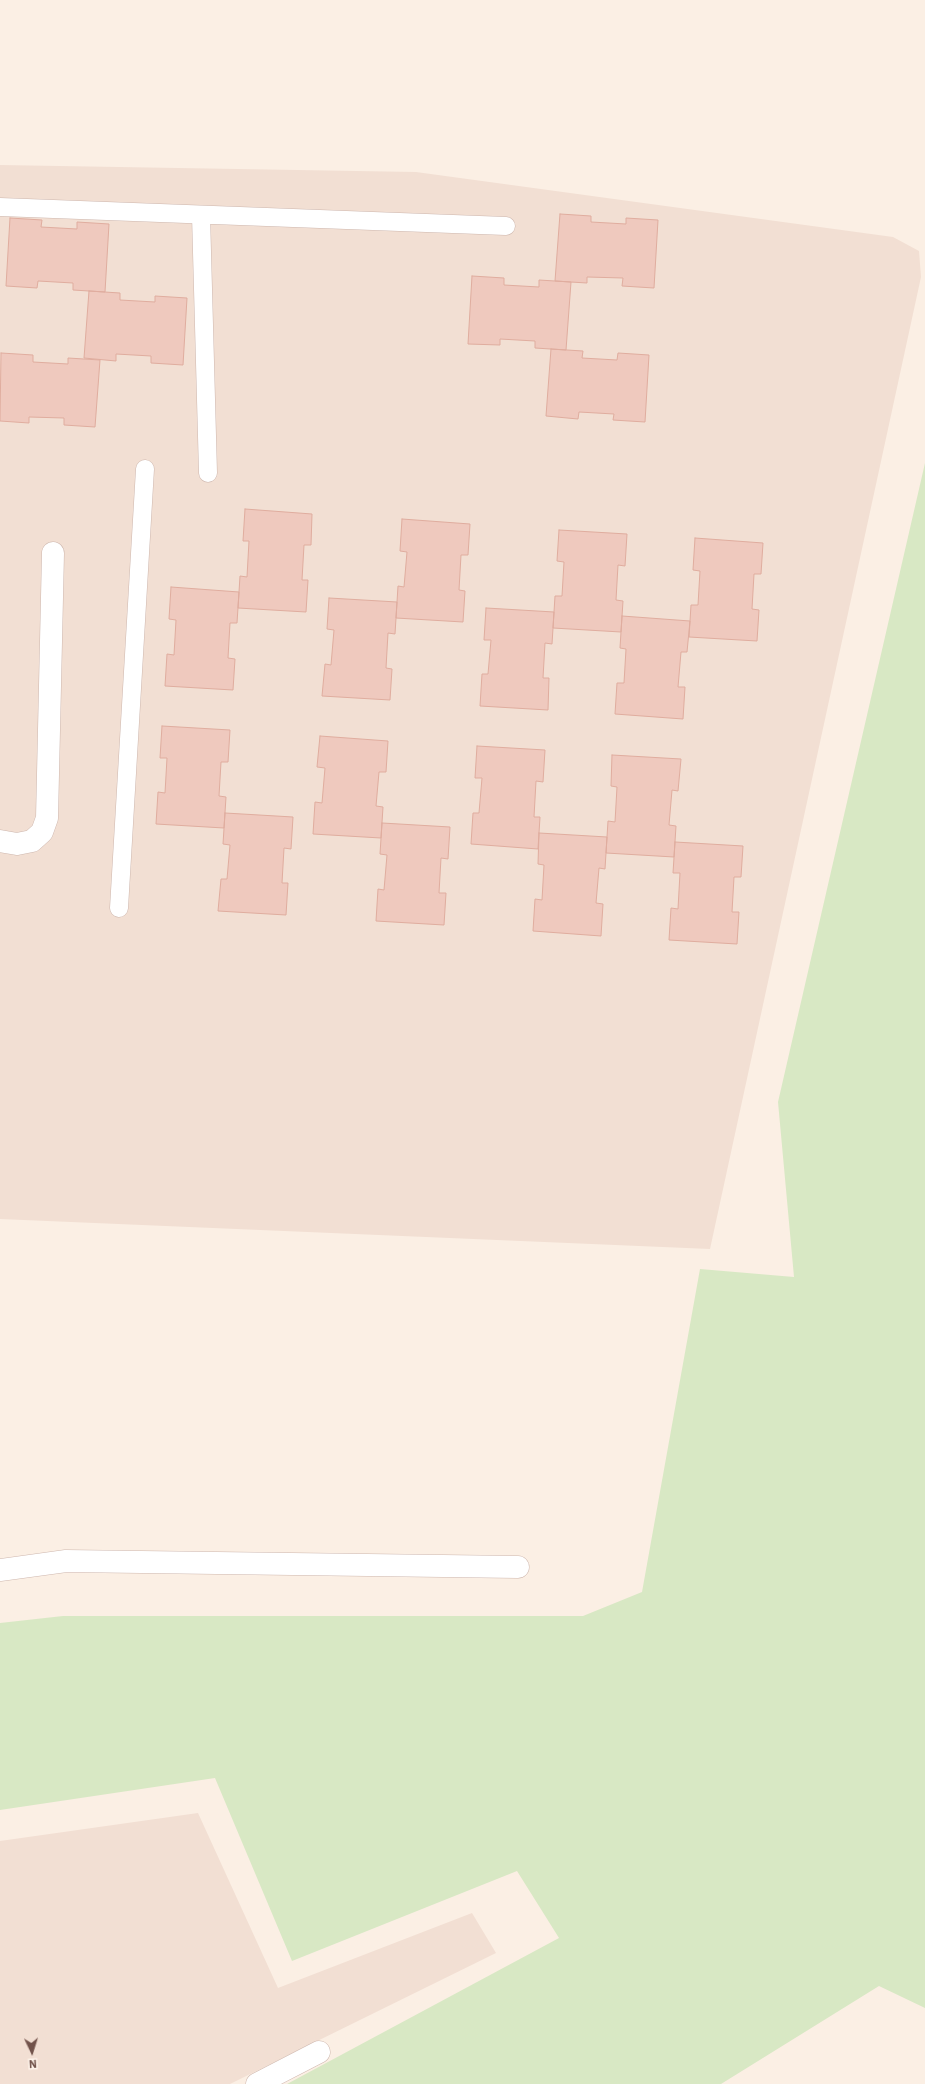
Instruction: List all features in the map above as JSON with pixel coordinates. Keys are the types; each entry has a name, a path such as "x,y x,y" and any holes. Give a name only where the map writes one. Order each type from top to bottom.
{"street":[{"path":"0,840 17,844 32,841 42,832 47,818 53,553"},
{"path":"0,1570 66,1561 518,1567"},
{"path":"257,2084 319,2052"}],"lane":[{"path":"0,207 506,226"},
{"path":"201,215 208,473"},
{"path":"119,908 145,469"}],"shaded area":[{"path":"0,165 416,172 893,237 919,251 921,277 710,1249 0,1219"},
{"path":"198,1813 278,1988 472,1913 496,1953 230,2084 0,2084 0,1841"}],"green space":[{"path":"925,463 925,2008 879,1986 721,2084 287,2084 559,1938 517,1871 292,1961 215,1778 0,1810 0,1623 63,1616 583,1616 642,1592 700,1269 794,1277 778,1102"}],"building":[{"path":"560,214 591,216 591,222 626,224 626,218 658,220 654,288 622,286 623,278 587,277 587,283 555,281"},
{"path":"10,218 42,220 41,227 77,229 77,222 109,224 105,292 73,290 73,283 38,281 37,288 6,286"},
{"path":"472,276 504,278 504,285 539,287 539,280 571,282 566,350 535,348 535,341 500,339 500,345 468,344"},
{"path":"89,291 120,293 120,300 155,302 155,296 187,298 183,365 151,363 151,356 116,354 116,361 84,358"},
{"path":"551,349 583,351 582,358 617,360 618,353 649,355 645,422 613,420 614,414 579,412 578,419 546,416"},
{"path":"1,353 33,355 33,362 68,364 68,358 100,360 95,427 64,425 64,418 29,417 29,423 0,421"},
{"path":"245,509 312,514 311,545 304,545 302,580 308,580 306,612 238,608 240,576 247,577 249,541 243,541"},
{"path":"402,519 470,524 468,555 461,555 459,590 465,591 463,622 396,618 398,586 404,587 407,552 400,551"},
{"path":"559,530 627,534 625,566 618,565 616,600 623,601 621,632 553,628 555,596 562,596 564,562 557,561"},
{"path":"695,538 763,543 761,574 754,574 752,609 759,610 757,641 689,637 691,605 698,605 700,571 693,570"},
{"path":"171,587 239,592 237,623 230,623 228,658 235,659 233,690 165,686 167,654 174,655 176,620 169,619"},
{"path":"329,598 397,602 395,634 388,633 386,668 392,669 390,700 322,696 325,664 331,665 334,630 327,629"},
{"path":"486,608 554,612 552,644 545,643 543,678 549,678 548,710 480,706 482,674 488,674 491,640 484,640"},
{"path":"622,616 690,621 687,652 681,652 678,687 685,687 683,719 615,714 617,683 624,683 626,649 620,648"},
{"path":"162,726 230,730 228,762 221,762 219,796 226,797 224,828 156,824 158,792 165,793 167,758 160,758"},
{"path":"320,736 388,741 386,772 379,772 376,806 383,807 381,838 313,834 315,802 322,803 325,768 317,767"},
{"path":"477,746 545,750 543,782 536,781 534,817 540,817 538,849 471,844 473,813 479,813 482,778 475,778"},
{"path":"612,755 681,759 678,791 672,790 669,825 676,826 674,857 606,853 608,821 615,822 617,787 611,786"},
{"path":"225,813 293,817 291,849 284,848 282,883 288,883 286,915 218,911 221,879 227,879 230,845 223,844"},
{"path":"382,823 450,827 448,859 441,858 439,893 446,893 444,925 376,921 378,889 384,890 387,855 380,854"},
{"path":"539,833 607,837 605,869 599,868 596,903 603,904 601,936 533,931 535,899 542,900 544,865 538,864"},
{"path":"675,842 743,846 741,877 734,877 732,912 739,912 737,944 669,940 671,908 678,909 680,873 673,873"}]}
